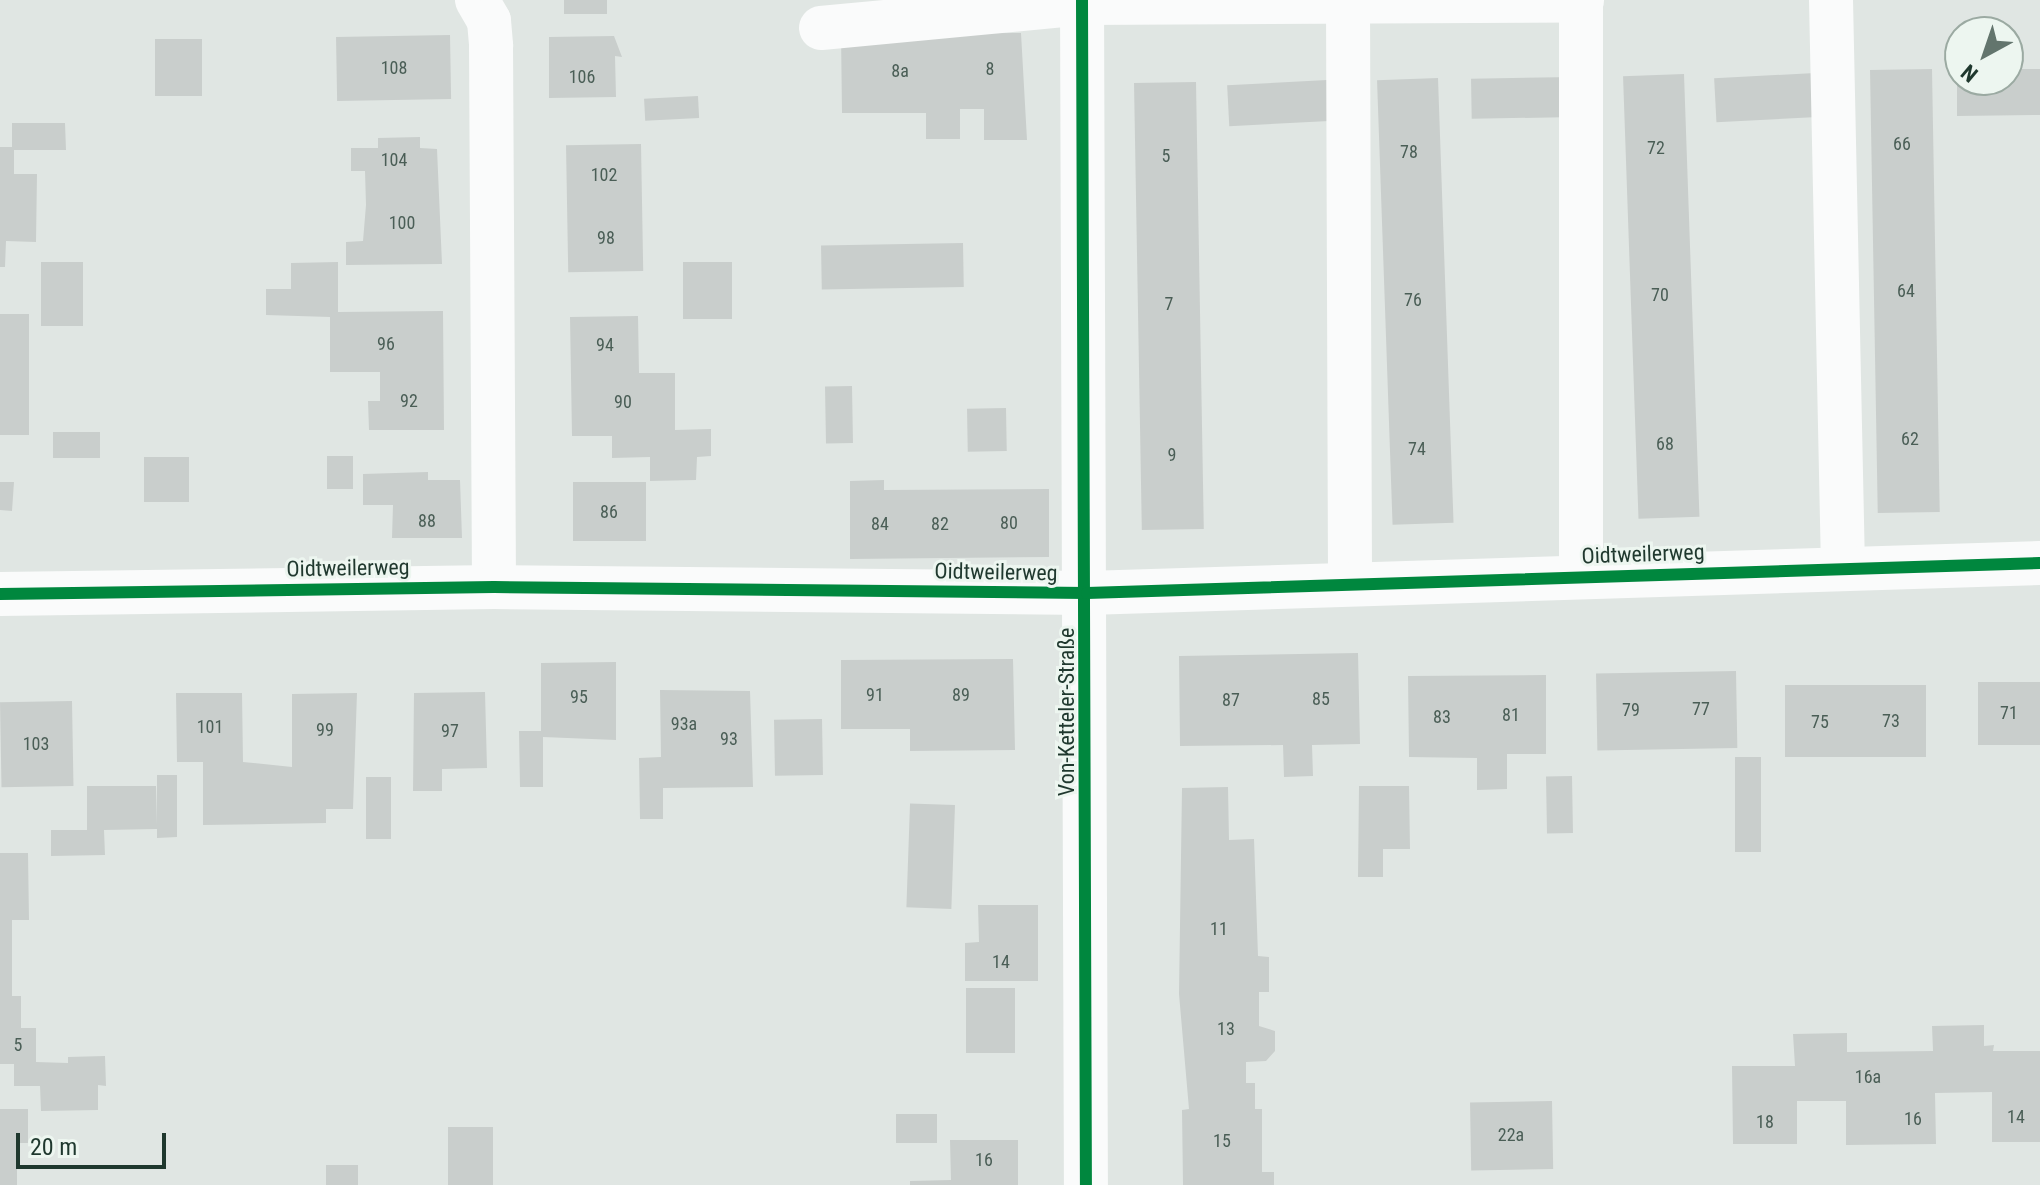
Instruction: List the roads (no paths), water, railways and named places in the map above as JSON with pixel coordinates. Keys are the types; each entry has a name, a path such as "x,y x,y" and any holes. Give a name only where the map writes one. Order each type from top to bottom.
{"street":[{"path":"477,0 489,21 491,46 494,587"},
{"path":"821,28 1083,2 1348,4 1582,0"},
{"name":"Oidtweilerweg","path":"1581,577 1582,0"},
{"path":"1831,0 1843,567"},
{"name":"Von-Ketteler-Straße","path":"1083,2 1087,593 1086,1185"},
{"path":"1348,4 1350,584"},
{"name":"Oidtweilerweg","path":"0,594 494,587 1087,593 2040,563"}]}
